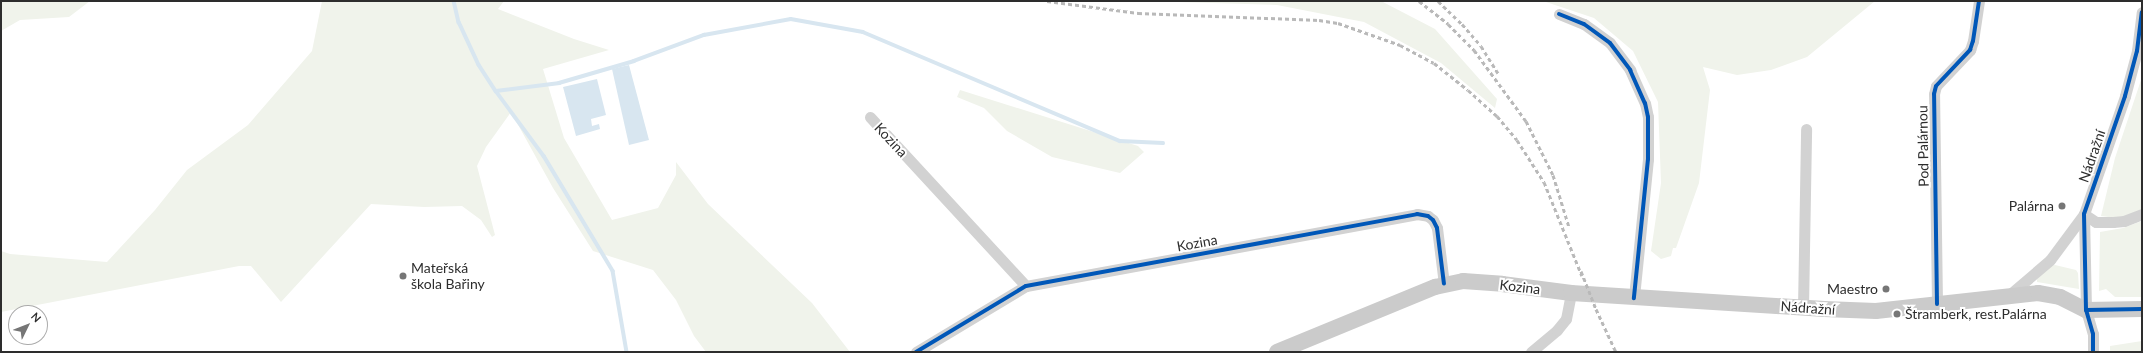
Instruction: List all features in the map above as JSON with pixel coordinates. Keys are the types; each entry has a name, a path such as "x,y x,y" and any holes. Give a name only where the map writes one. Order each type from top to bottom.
{"main road":[{"name":"Kozina","path":"1277,352 1444,284 1476,282 1590,294"},
{"name":"Nádražní","path":"1590,294 1634,298 1876,311 2008,296"},
{"path":"2008,296 2031,294 2052,295 2086,310 2142,309"}],"street":[{"name":"Pod Palárnou","path":"1937,304 1934,94 1936,86 1970,50 1973,41 1979,1"},
{"name":"Nádražní","path":"2008,296 2050,260 2084,214 2125,96 2139,47 2142,12"},
{"path":"1559,14 1584,24 1610,43 1630,70 1646,103 1648,117 1648,159 1634,298"},
{"name":"Kozina","path":"870,117 1026,286"},
{"path":"1803,308 1806,129"},
{"name":"Kozina","path":"916,352 1026,286 1417,214 1428,216 1434,220 1437,228 1444,284"},
{"name":"Nádražní","path":"2084,214 2086,310 2093,334 2093,352"},
{"path":"2084,214 2096,222 2114,222 2124,221 2142,214"},
{"path":"1530,352 1557,330 1566,319 1571,293"}],"shaded area":[{"path":"1,1 90,1 69,17 20,20 1,31"},
{"path":"322,1 504,1 498,9 574,39 609,50 543,69 564,138 612,220 658,208 676,175 676,162 708,204 812,303 850,352 706,352 694,336 676,300 653,270 593,251 553,188 511,112 486,147 477,166 495,235 492,237 481,220 462,206 424,207 371,204 281,302 251,266 239,266 37,305 8,305 8,311 1,312 1,251 10,254 107,262 155,210 187,170 248,125 312,51"},
{"path":"1143,1 1381,1 1435,29 1497,99 1495,108 1441,63 1364,22 1277,5"},
{"path":"1543,1 1875,1 1807,57 1771,70 1737,75 1703,67 1710,90 1699,183 1676,248 1673,248 1671,256 1661,259 1651,251 1661,183 1658,102 1633,51 1594,18"},
{"path":"629,65 649,140 629,145 612,69"},
{"path":"2142,77 2142,212 2123,219 2101,216 2115,158"},
{"path":"597,79 606,115 591,119 592,126 599,124 600,129 576,136 563,87"},
{"path":"960,90 1138,146 1144,152 1120,173 1052,157 1007,131 984,108 957,97"},
{"path":"2142,221 2142,297 2115,297 2106,289 2099,291 2100,232 2123,228"},
{"path":"2055,265 2076,270 2078,273 2079,289 2037,282 2037,279 2048,267"},
{"path":"2142,341 2142,352 2110,352 2110,346"}],"waterway":[{"path":"454,1 459,22 479,65 496,91 544,156 613,271 627,352"},
{"path":"496,91 559,83 634,61 704,35 791,19 863,32 1120,141 1163,143"}],"railway":[{"path":"1047,1 1138,13 1319,20 1338,23 1400,45 1434,63 1468,90 1497,116 1517,140 1544,182 1582,276"},
{"path":"1419,1 1448,24 1474,50 1526,121 1553,175 1569,227"},
{"path":"1438,1 1462,24 1481,46 1498,73"},
{"path":"1581,271 1596,309 1616,352"}],"cycle path":[{"path":"1937,304 1934,94 1936,86 1970,50 1973,41 1979,1"},
{"path":"2093,352 2093,334 2086,310 2084,214 2125,96 2137,51 2142,12"},
{"path":"1559,14 1584,24 1610,43 1630,70 1645,103 1648,117 1648,159 1634,298"},
{"path":"916,352 1026,286 1417,214 1428,216 1433,220 1437,228 1444,284"},
{"path":"2086,310 2142,309"}],"place":[{"name":"Palárna","path":"2062,206"},
{"name":"Mateřská škola Bařiny","path":"403,276"},
{"name":"Maestro","path":"1886,289"},
{"name":"Štramberk, rest.Palárna","path":"1897,314"}]}
